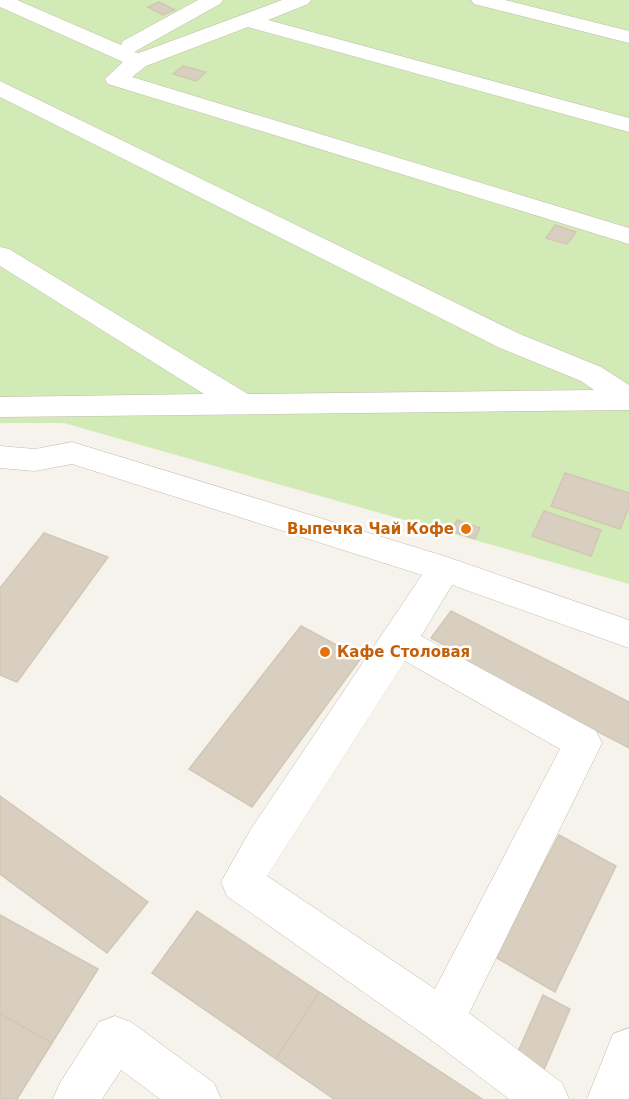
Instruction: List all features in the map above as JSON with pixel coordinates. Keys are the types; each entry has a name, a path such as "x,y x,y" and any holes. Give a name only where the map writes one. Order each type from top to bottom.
{"street":[{"path":"213,0 129,56 116,79 629,236"},
{"path":"17,3 129,56 246,20 301,0"},
{"path":"481,0 629,37"},
{"path":"246,20 629,125"},
{"path":"0,88 510,341 591,374 629,400"},
{"path":"0,255 240,403"},
{"path":"0,407 629,400"},
{"path":"0,457 34,460 72,453 444,569 629,633"},
{"path":"0,482 34,460"},
{"path":"444,569 277,821 241,882 442,1020 546,1099"},
{"path":"398,640 583,743 442,1020"},
{"path":"76,1099 115,1038 198,1099"},
{"path":"610,1099 629,1050"}],"green space":[{"path":"0,0 629,0 629,584 64,423 0,423"}],"building":[{"path":"159,2 175,10 163,15 148,7"},
{"path":"183,66 206,72 196,81 173,74"},
{"path":"555,225 576,232 567,244 546,238"},
{"path":"565,473 629,493 629,507 620,529 551,506"},
{"path":"544,511 601,530 591,556 532,536"},
{"name":"Выпечка Чай Кофе","path":"457,520 480,528 475,539 452,531"},
{"path":"44,533 108,557 17,682 0,675 0,588"},
{"path":"451,611 629,702 629,748 465,662 468,658 431,638"},
{"path":"301,626 361,658 252,807 189,769"},
{"path":"0,796 148,902 107,953 0,874"},
{"path":"559,835 616,866 555,992 495,957"},
{"path":"197,911 319,992 276,1059 152,973"},
{"path":"0,915 98,969 52,1043 0,1014"},
{"path":"319,992 482,1099 334,1099 276,1059"},
{"path":"543,995 570,1009 544,1070 517,1054"},
{"path":"0,1014 52,1043 17,1099 0,1099"}],"place":[{"name":"Выпечка Чай Кофе","path":"466,529"},
{"name":"Кафе Столовая","path":"325,652"}]}
